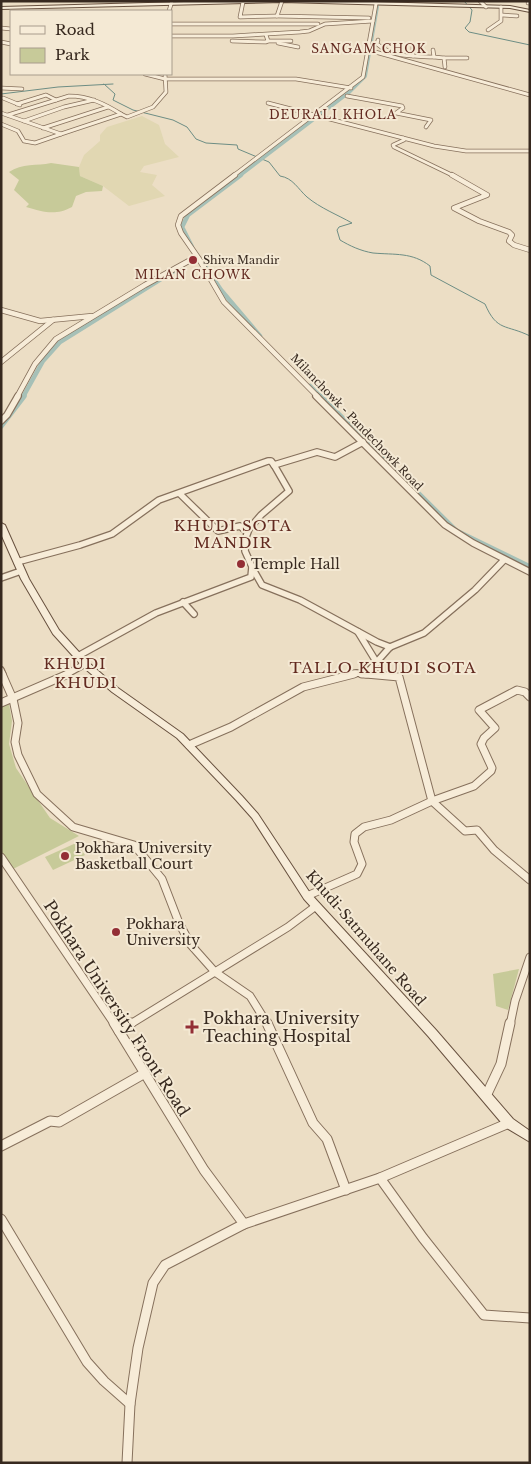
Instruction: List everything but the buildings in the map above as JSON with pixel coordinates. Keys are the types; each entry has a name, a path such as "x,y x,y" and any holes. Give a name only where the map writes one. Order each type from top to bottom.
{"main road":[{"path":"1,8 282,1 482,5 530,11"},
{"name":"Khudi-Satmuhane Road","path":"1,525 19,567 56,632 85,664 115,690 170,729 189,745 256,816 307,896 509,1123 530,1137"}],"street":[{"path":"277,16 282,1"},
{"path":"243,2 240,17 345,16 373,19"},
{"name":"Milanchowk - Pandechowk Road","path":"376,3 363,78 181,216 178,225 181,233 224,302 446,525 504,560 530,572"},
{"path":"488,30 501,22 501,7"},
{"path":"502,15 517,16"},
{"path":"172,24 304,25 373,19"},
{"path":"172,36 266,35 309,31 324,24"},
{"path":"266,35 267,41"},
{"path":"228,45 232,41 233,36"},
{"path":"378,40 377,44 385,51"},
{"path":"232,41 260,43 267,41 291,41"},
{"path":"278,41 283,46 298,47"},
{"path":"413,56 414,47"},
{"path":"368,50 413,56 467,58"},
{"path":"433,50 434,57"},
{"path":"375,51 395,59 530,95"},
{"path":"444,58 444,67"},
{"path":"149,75 165,79 280,78 351,88"},
{"path":"8,115 26,108 77,95 94,100 127,117 154,106 166,92 165,75"},
{"path":"1,88 22,90"},
{"path":"17,104 46,95 56,100"},
{"path":"347,96 402,106 403,108 396,113 431,120 426,126"},
{"path":"3,98 26,108"},
{"path":"24,121 94,100"},
{"path":"268,103 451,149 473,152 513,150 530,152"},
{"path":"43,128 108,107"},
{"path":"1,113 61,134"},
{"path":"1,124 18,131 24,141 32,143 121,114"},
{"path":"403,138 404,140 393,145 394,147 456,177 487,195 454,208 479,221 509,232 512,235 509,241 514,245 530,250"},
{"path":"1,421 46,348 56,339 196,257"},
{"path":"1,310 28,319 54,320 93,316"},
{"path":"1,362 54,320"},
{"path":"1,578 19,567 112,534 160,500 180,494 244,468 268,461 277,464 298,460 317,452 335,457 363,442"},
{"path":"277,464 289,491 254,522 247,532 244,547 260,581 262,584 300,600 377,642 390,647"},
{"path":"180,494 218,531 254,522"},
{"path":"240,526 247,532"},
{"path":"366,674 390,647 424,633 475,590 504,560"},
{"path":"250,577 252,567"},
{"path":"78,656 136,623 183,602 250,577 260,581"},
{"path":"183,602 194,614"},
{"path":"358,631 365,646 377,663"},
{"path":"1,703 56,680 85,664"},
{"path":"1,670 13,699 18,723 15,742 18,755 37,794 74,827 134,845 162,879 179,923 191,945 215,972 250,996 265,1018 313,1122 327,1139 346,1190"},
{"path":"189,745 231,727 303,687 356,673 399,677 404,687 409,720 421,754 425,782 432,801 465,831 477,830 494,850 530,880"},
{"path":"307,896 357,874 362,864 354,842 355,834 364,827 391,820 432,801 474,786 491,771 492,768 481,744 484,738 495,728 479,710 517,690 524,692 530,697"},
{"name":"Pokhara University Front Road","path":"1,857 5,870 119,1031 204,1170 244,1224"},
{"path":"119,1031 288,928 316,906"},
{"path":"486,1096 501,1064 515,1001 530,957"},
{"path":"1,1146 50,1121 59,1122 145,1073"},
{"path":"127,1463 130,1404 138,1348 153,1283 158,1273 173,1259 244,1224 279,1210 380,1178 509,1123"},
{"path":"380,1178 428,1245 484,1315 530,1318"},
{"path":"1,1219 87,1362 104,1381 130,1404"}],"shaded area":[{"path":"142,116 159,125 165,144 179,157 144,166 140,172 157,175 152,185 165,196 129,206 103,186 80,176 79,167 84,155 100,141 100,135 107,127"}],"green space":[{"path":"51,163 79,167 80,176 103,186 102,191 86,192 76,196 72,207 60,212 44,212 26,207 29,204 14,190 19,180 9,172 24,166"},
{"path":"9,704 12,721 9,744 16,768 50,818 79,836 13,869 1,851 1,706"},
{"name":"Pokhara University Basketball Court","path":"76,843 85,855 53,870 45,857"},
{"path":"519,969 508,1010 496,1006 493,974"}],"waterway":[{"path":"464,1 472,10 470,22 465,28 469,32 530,45"},
{"path":"239,176 348,93 365,76 377,7"},
{"path":"1,94 58,87 105,84"},
{"name":"DEURALI KHOLA","path":"105,84 115,94 113,100 133,110 173,120 187,127 196,139 206,143 237,145 238,149 269,162 280,176 292,181 312,201 352,223 339,227 337,230 340,240 356,248 373,253 417,258 430,266 431,275 485,304 489,313 498,323 530,336"},
{"name":"DEURALI KHOLA","path":"105,84 113,84"},
{"path":"192,247 182,227 188,215 241,175"},
{"path":"205,266 221,290 260,336"},
{"path":"23,397 43,361 60,342 177,269"},
{"path":"310,386 320,396"},
{"path":"1,426 24,396"},
{"path":"320,396 456,531 530,567"}],"place":[{"name":"Shiva Mandir","path":"193,260"},
{"name":"Temple Hall","path":"241,564"},
{"name":"Pokhara University Basketball Court","path":"65,856"},
{"name":"Pokhara University","path":"116,932"},
{"name":"Pokhara University Teaching Hospital","path":"192,1027"}],"district":[{"name":"SANGAM CHOK","path":"369,49"},
{"name":"DEURALI KHOLA","path":"333,115"},
{"name":"MILAN CHOWK","path":"193,275"},
{"name":"KHUDI SOTA MANDIR","path":"233,534"},
{"name":"KHUDI","path":"75,664"},
{"name":"TALLO KHUDI SOTA","path":"383,668"},
{"name":"KHUDI","path":"86,683"}]}
